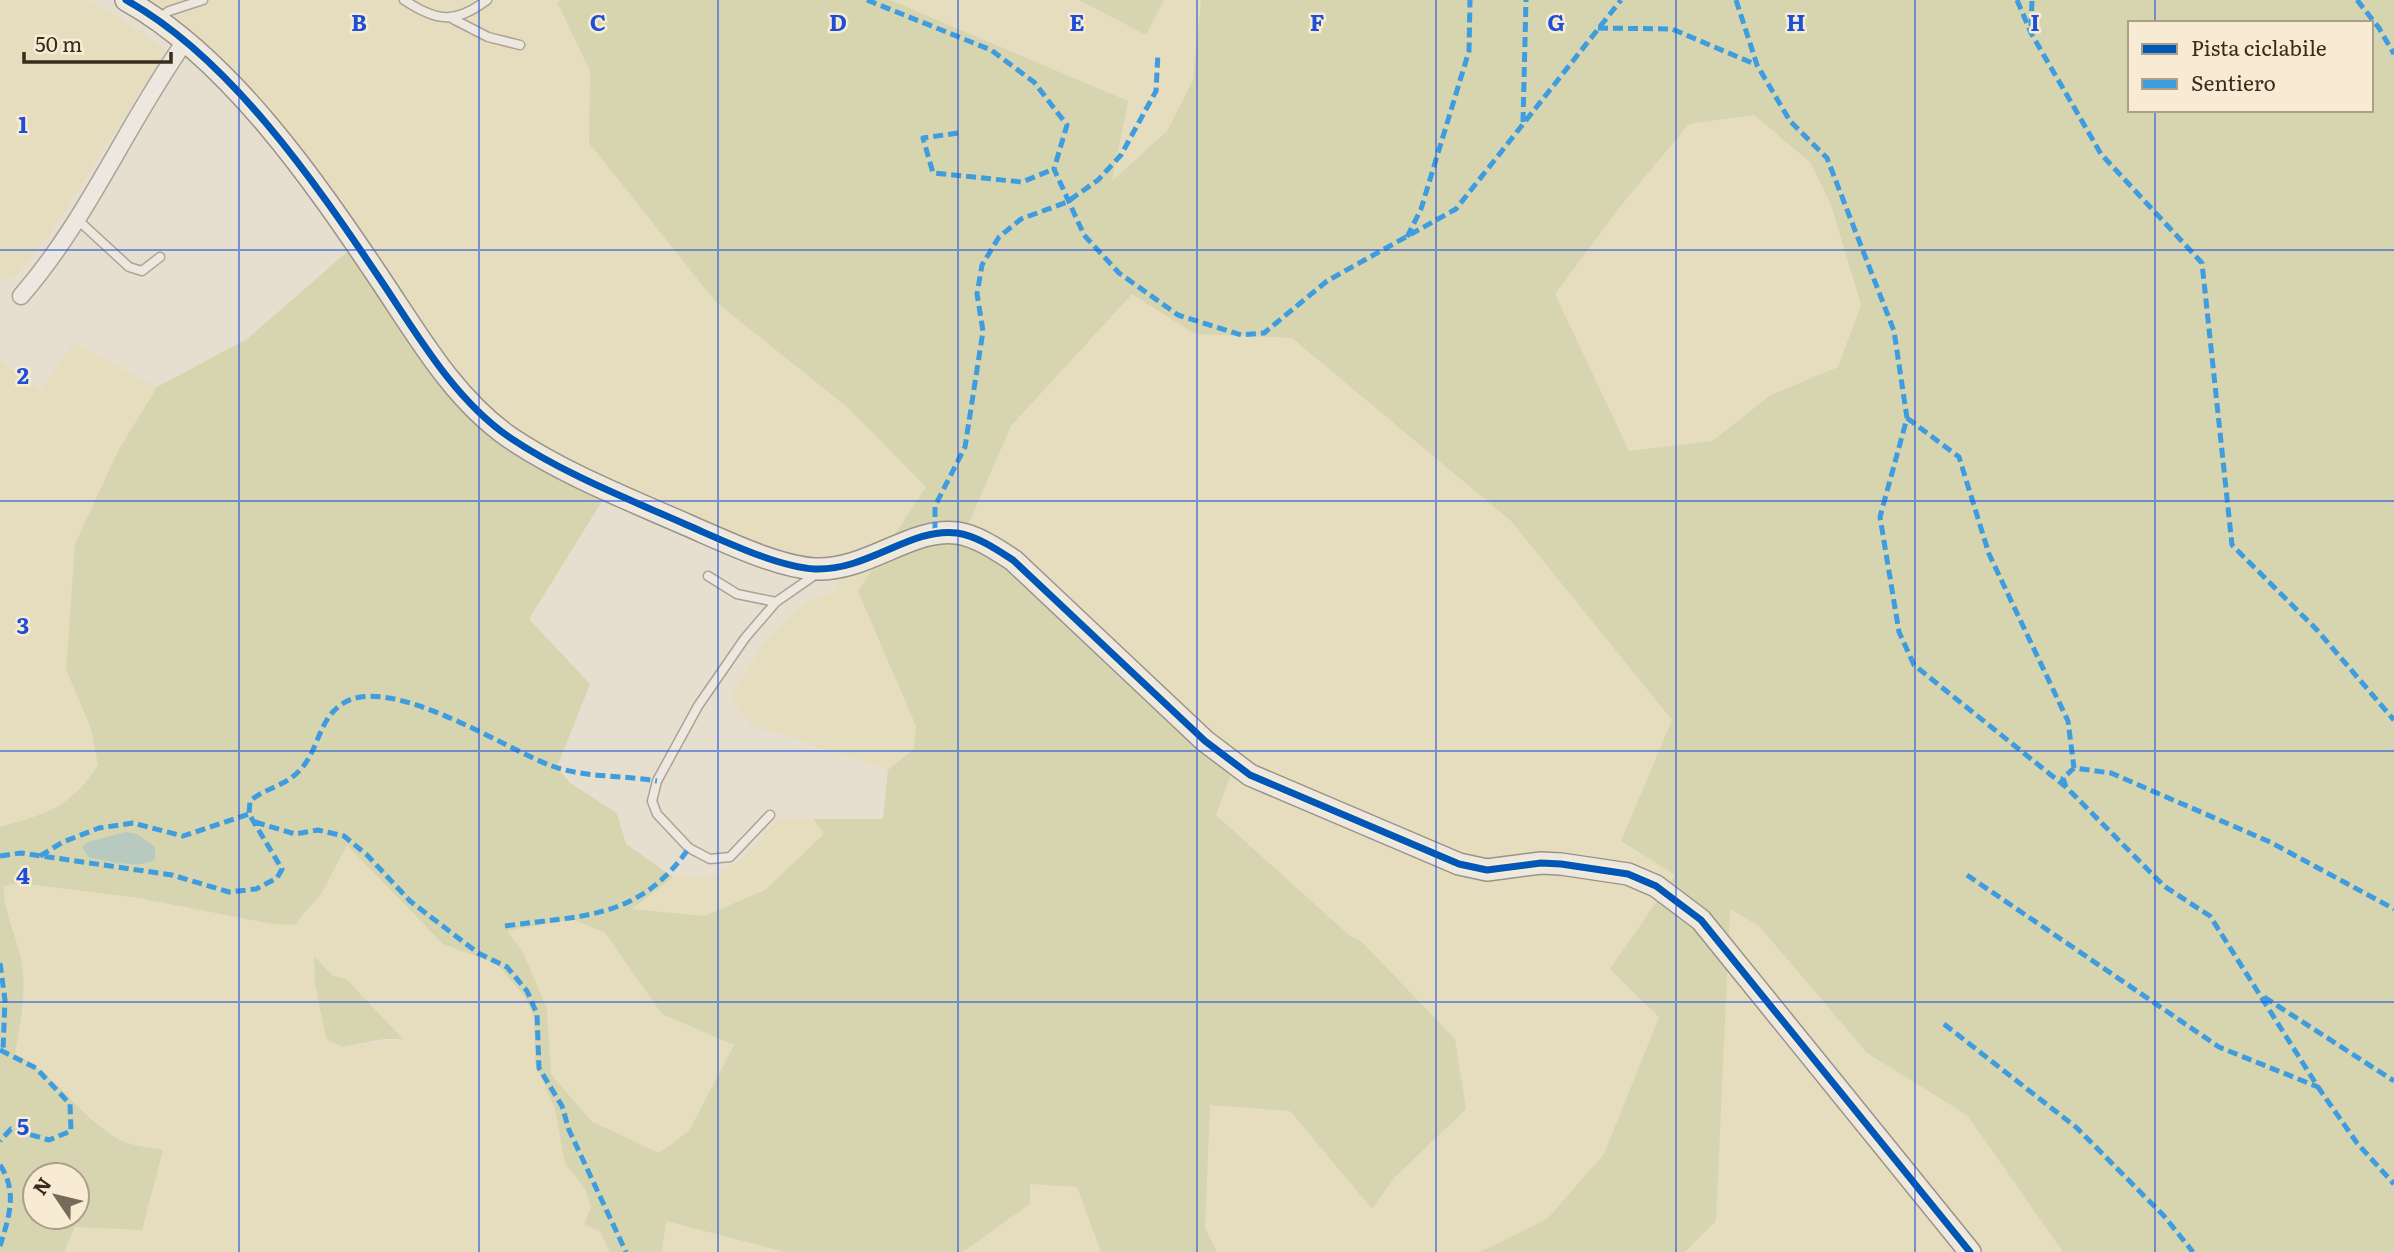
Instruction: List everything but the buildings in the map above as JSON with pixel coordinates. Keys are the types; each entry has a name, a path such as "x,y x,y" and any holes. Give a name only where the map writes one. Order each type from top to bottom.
{"street":[{"path":"126,0 187,40 298,163 459,392 506,435 560,469 747,551 814,569 860,562 935,532 958,533 984,542 1013,560 1205,741 1250,775 1459,864 1487,870 1561,863 1628,874 1656,886 1701,920 1970,1252"},
{"path":"21,296 43,271 78,220 187,40"}],"lane":[{"path":"158,19 169,10 203,0"},
{"path":"404,0 422,12 453,19 488,37 520,45"},
{"path":"453,19 468,14 487,0"},
{"path":"78,220 129,267 142,271 160,257"},
{"path":"770,815 730,856 710,859 689,848 657,814 652,801 657,781 698,706 745,638 776,602 812,577 814,569"},
{"path":"708,576 737,594 776,602"}],"shaded area":[{"path":"0,0 87,0 120,18 166,51 52,231 16,276 0,281"},
{"path":"148,0 564,0 558,3 590,71 589,143 715,301 847,407 926,487 858,591 916,726 914,749 888,770 751,725 731,696 765,642 804,604 839,589 830,560 807,563 756,547 615,481 604,498 440,373 347,252 362,239"},
{"path":"890,0 1079,0 1146,35 1164,0 1201,0 1194,80 1167,131 1112,182 1128,101"},
{"path":"1754,115 1810,162 1831,205 1861,305 1838,367 1770,395 1712,441 1629,451 1554,293 1623,203 1689,124"},
{"path":"1132,294 1195,334 1292,338 1511,521 1672,720 1621,841 1675,875 1610,969 1659,1016 1604,1154 1548,1218 1480,1252 1217,1252 1205,1228 1209,1105 1290,1111 1372,1208 1394,1178 1466,1109 1361,941 1349,935 1216,814 966,527 1011,426"},
{"path":"74,343 157,387 119,449 75,544 66,669 91,729 98,765 82,791 45,814 0,827 0,359 40,391"},
{"path":"775,819 813,819 824,834 765,890 704,917 631,909 673,877 710,878 738,862 760,841"},
{"path":"126,832 137,834 155,847 155,859 141,864 113,862 88,857 82,847 88,842"},
{"path":"347,845 443,944 497,964 525,997 534,1016 535,1063 555,1109 565,1163 585,1188 610,1252 64,1252 75,1231 91,1231 91,1201 123,1141 89,1120 38,1066 14,1054 26,1003 19,953 3,902 4,886 18,883 138,898 273,924 294,925 321,894","holes":["314,957 333,976 346,979 402,1039 342,1047"]},
{"path":"1729,908 1759,926 1867,1053 1967,1115 2063,1252 1685,1252 1716,1221"},
{"path":"573,919 605,933 662,1014 734,1044 689,1131 659,1153 591,1121 551,1073 547,1009 506,930"},
{"path":"1029,1184 1077,1187 1101,1252 963,1252 1030,1204"},
{"path":"665,1220 785,1252 662,1252"}],"green space":[{"path":"564,0 890,0 1128,101 1112,181 1167,131 1193,80 1201,0 2394,0 2394,1252 2063,1252 1967,1115 1867,1053 1759,926 1730,909 1716,1221 1685,1252 1480,1252 1548,1218 1604,1154 1659,1017 1610,969 1675,875 1621,841 1672,720 1511,521 1292,338 1195,334 1132,294 1011,426 967,527 1233,769 1216,815 1349,935 1361,941 1455,1039 1466,1109 1394,1178 1372,1209 1290,1111 1210,1105 1205,1228 1217,1252 1101,1252 1077,1187 1030,1184 1030,1204 963,1252 785,1252 666,1221 662,1252 610,1252 600,1232 584,1224 591,1208 585,1188 565,1164 555,1109 535,1063 534,1017 525,997 497,964 443,944 347,845 321,894 294,925 273,924 138,898 19,883 4,886 7,911 22,963 24,989 15,1054 44,1073 92,1119 120,1140 163,1150 142,1230 91,1228 91,1161 21,1161 21,1231 73,1231 64,1252 0,1252 0,827 45,813 68,800 98,765 91,729 66,669 75,544 119,449 157,387 247,339 347,252 440,373 604,498 529,619 590,684 557,767 570,783 617,813 626,844 673,877 632,909 704,916 765,890 824,834 813,819 883,819 888,770 914,749 916,726 858,591 926,487 847,407 715,301 589,143 590,71 557,2","holes":["1754,115 1810,162 1831,205 1861,305 1838,367 1771,395 1712,441 1629,451 1555,294 1623,203 1689,124","573,919 605,933 662,1014 734,1045 689,1131 659,1153 591,1121 551,1074 547,1009 523,952 507,931"]},
{"path":"1079,0 1164,0 1146,35"},
{"path":"314,956 333,976 346,979 403,1039 384,1039 342,1047 326,1039 315,983"}],"marked path":[{"path":"867,0 991,50 1034,82 1067,125 1054,169 1084,235 1119,273 1178,315 1241,335 1264,333 1327,281 1456,209 1621,0"},
{"path":"1407,237 1421,209 1469,51 1470,0"},
{"path":"1523,122 1526,0"},
{"path":"1736,0 1757,65 1790,121 1827,158 1894,331 1907,418 1880,517 1899,632 1914,665 2066,787 2164,886 2210,916 2318,1087 2357,1143 2394,1184"},
{"path":"2017,0 2031,33 2101,154 2202,263 2232,545 2317,630 2394,720"},
{"path":"2031,26 2032,0"},
{"path":"2357,0 2379,28 2394,54"},
{"path":"1598,28 1672,29 1757,65"},
{"path":"935,532 935,506 965,447 983,331 977,294 982,265 999,237 1021,219 1067,202 1098,180 1121,155 1156,91 1158,53"},
{"path":"958,133 923,138 933,173 1022,182 1054,169"},
{"path":"1907,418 1959,457 1989,554 2068,721 2074,768"},
{"path":"0,856 21,853 172,875 229,892 256,889 277,878 282,869 249,814 250,801 300,770 334,711 342,704 363,697 388,698 417,705 565,770 657,781"},
{"path":"2066,787 2063,778 2074,768 2111,773 2270,842 2394,909"},
{"path":"40,856 63,842 99,828 133,823 183,836 249,814"},
{"path":"255,822 295,834 318,830 344,836 367,855 410,901 478,953 507,967 527,991 537,1014 539,1068 562,1106 569,1130 626,1252"},
{"path":"505,926 608,910 650,889 670,872 689,848"},
{"path":"1967,875 2219,1047 2318,1087"},
{"path":"0,963 5,1000 3,1051"},
{"path":"2264,997 2394,1081"},
{"path":"1944,1024 2077,1128 2164,1216 2193,1252"},
{"path":"0,1050 36,1068 70,1104 71,1131 49,1140 11,1129 0,1141"},
{"path":"0,1165 6,1175 10,1195 9,1215 0,1246"}],"cycle path":[{"path":"126,0 164,24 200,54 267,124 327,202 437,364 470,404 509,437 551,463 618,495 750,552 800,567 834,568 871,557 923,536 940,533 957,533 972,537 1013,560 1205,741 1250,775 1459,864 1487,870 1541,863 1561,864 1628,874 1656,886 1701,920 1970,1252"}]}
